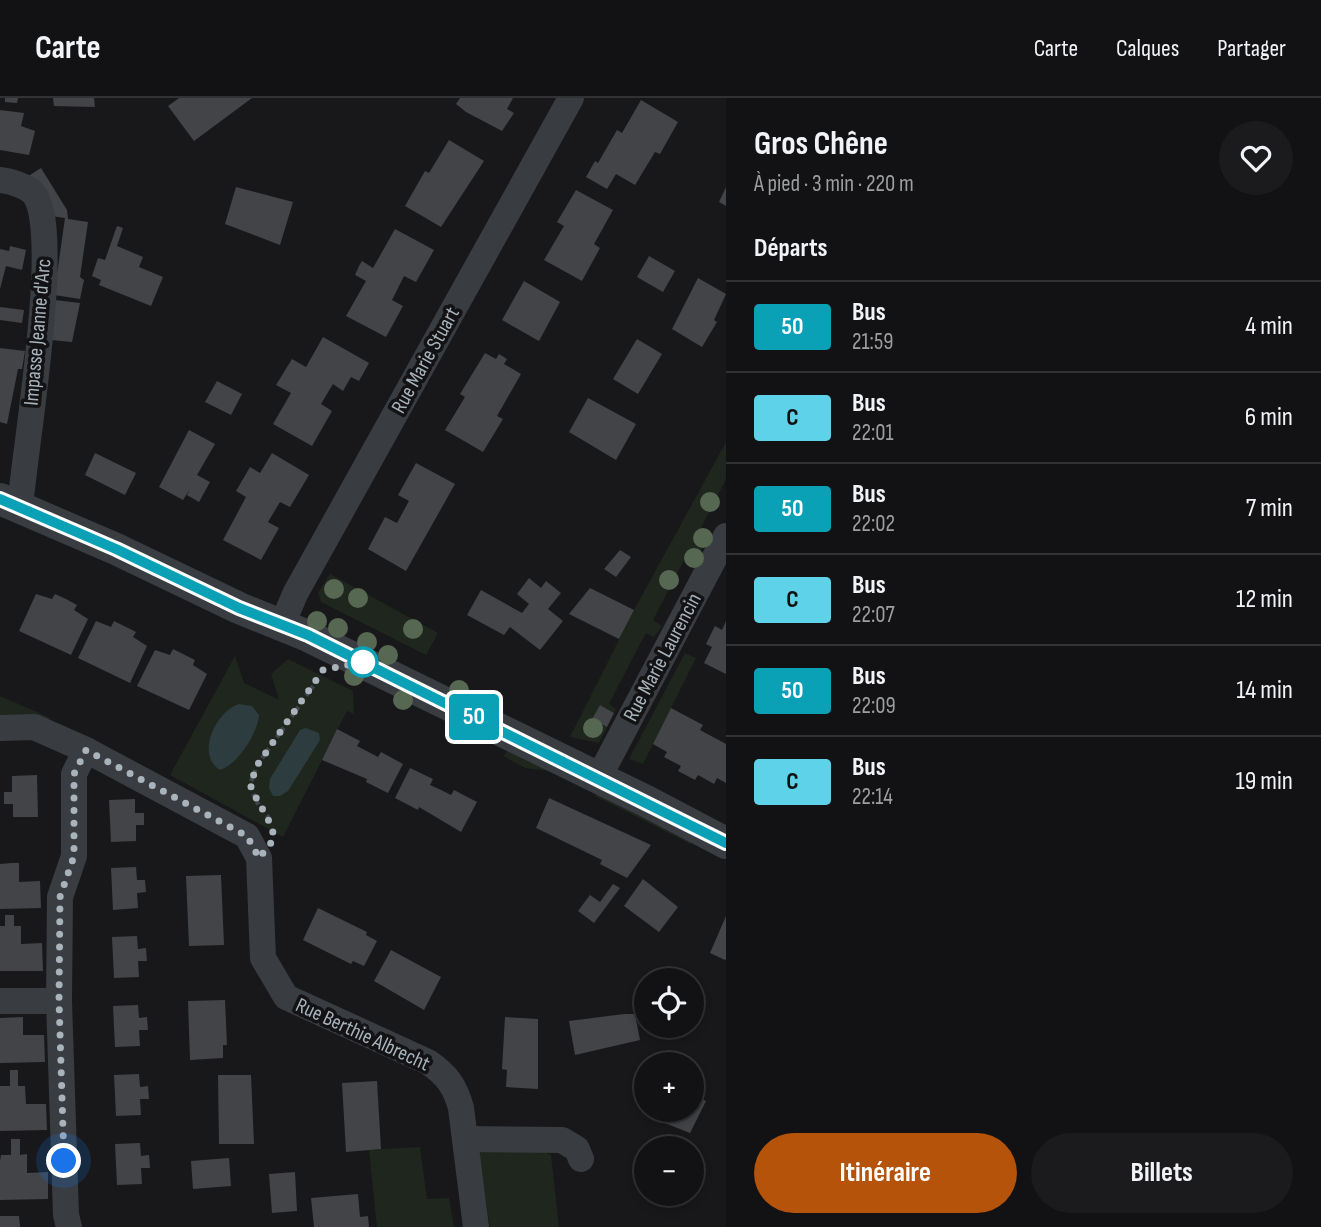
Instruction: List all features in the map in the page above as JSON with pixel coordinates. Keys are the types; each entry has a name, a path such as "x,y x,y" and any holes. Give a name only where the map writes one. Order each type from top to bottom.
{"street":[{"name":"Rue Marie Stuart","path":"282,625 301,582 571,98"},
{"name":"Impasse Jeanne d'Arc","path":"0,180 12,181 34,194 42,215 45,266 41,331 10,504"},
{"path":"10,504 282,625 726,843"},
{"name":"Rue Marie Laurencin","path":"598,779 726,536"},
{"path":"0,728 34,727 86,750 247,836 259,858"},
{"path":"69,1227 59,1001 60,897 74,856 74,774 86,750"},
{"name":"Rue Berthie Albrecht","path":"259,858 263,958 286,997 428,1062 445,1074 457,1091 466,1139 476,1227"},
{"path":"0,1001 59,1001"},
{"path":"466,1139 562,1140 577,1149 581,1159"}],"path":[{"path":"259,858 274,839 272,822 256,801 250,784 258,764 323,670"}],"shaded area":[{"path":"726,442 726,479 701,528 710,533 694,564 684,560 653,620 662,626 654,637 646,633 641,642 609,704 616,709 614,713 600,705 593,719 607,727 599,743 570,737 634,610"},
{"path":"330,574 438,633 426,655 321,602 318,593"},
{"path":"685,653 696,658 643,764 629,759"},
{"path":"235,656 244,683 279,700 271,674 288,659 353,691 354,714 347,711 283,837 170,775"},
{"path":"0,696 46,716 52,719 0,720"},
{"path":"239,704 252,706 259,715 258,722 240,755 220,770 209,754 211,734 223,715"},
{"path":"306,728 319,733 320,740 288,791 280,796 273,796 269,788 270,779 300,730"},
{"path":"510,749 551,771 525,768 503,756"},
{"path":"598,791 693,839 691,844 595,796"},
{"path":"420,1147 427,1199 449,1198 454,1227 377,1227 369,1150"},
{"path":"478,1149 540,1150 551,1155 559,1227 490,1227"}],"building":[{"path":"5,98 18,98 17,103 5,102"},
{"path":"53,98 94,98 95,107 54,106"},
{"path":"179,98 252,98 194,141 168,106"},
{"path":"460,98 513,98 507,109 514,113 502,131 466,112 456,104"},
{"path":"641,100 678,122 660,154 655,152 635,185 616,174 607,189 586,177 595,161 598,163 617,130 622,133"},
{"path":"0,110 24,113 21,126 35,131 29,155 0,150"},
{"path":"449,140 484,161 441,227 405,206 425,171 429,173"},
{"path":"41,168 67,210 68,219 88,222 80,277 84,280 80,299 54,295 65,218 51,216 27,177"},
{"path":"236,187 293,202 280,245 225,224"},
{"path":"726,187 726,206 719,202"},
{"path":"576,190 613,210 594,244 600,248 582,281 544,260 564,226 557,222"},
{"path":"117,226 123,228 117,246 143,257 139,267 163,277 151,306 99,285 101,280 92,276 98,258 105,260"},
{"path":"395,229 434,250 416,282 404,276 392,300 403,306 386,337 346,316 366,281 355,275 359,266 362,261 373,268"},
{"path":"10,246 26,250 22,270 6,266 0,289 0,249 9,251"},
{"path":"649,256 675,271 663,292 637,277"},
{"path":"698,278 726,294 714,320 717,322 702,347 672,329"},
{"path":"524,281 560,302 539,341 502,320"},
{"path":"55,300 80,303 72,342 51,340"},
{"path":"0,307 24,310 22,323 0,320"},
{"path":"323,337 369,363 359,381 351,377 343,391 333,384 321,404 332,411 312,446 273,424 291,393 276,385 292,359 306,367"},
{"path":"637,339 662,354 638,394 613,379"},
{"path":"0,348 25,351 22,369 18,369 7,424 0,422"},
{"path":"485,353 496,359 499,354 507,359 504,364 521,374 497,416 503,419 483,452 445,430 465,397 460,394"},
{"path":"217,381 242,394 231,415 205,402"},
{"path":"588,398 636,424 616,460 569,432"},
{"path":"189,430 215,444 197,475 210,482 199,502 187,495 190,489 183,500 159,487"},
{"path":"95,453 136,473 125,495 85,475"},
{"path":"272,453 309,475 290,507 280,502 268,522 279,528 261,560 223,540 246,497 236,491 250,467 260,473"},
{"path":"416,463 455,484 406,571 368,549 385,517 397,523 409,501 398,495"},
{"path":"620,550 631,557 616,577 604,569"},
{"path":"529,578 541,588 546,581 561,593 548,609 563,621 540,650 510,627 504,635 467,615 481,590 522,613 529,604 517,594"},
{"path":"590,588 634,610 619,639 569,614"},
{"path":"36,594 52,599 55,594 66,599 77,605 74,610 88,619 71,655 19,631"},
{"path":"96,621 111,627 114,621 136,632 133,637 147,646 130,683 78,658"},
{"path":"726,621 726,674 704,663 712,647 706,644 715,626 722,630"},
{"path":"173,649 195,660 193,665 207,674 189,710 137,686 155,650 170,655"},
{"path":"600,705 614,713 607,727 592,719"},
{"path":"671,708 703,725 700,730 726,744 726,783 717,778 714,784 698,775 695,780 678,771 681,766 664,757 667,752 653,744"},
{"path":"337,729 360,741 357,746 378,757 381,752 403,764 388,793 366,782 367,779 322,760"},
{"path":"410,768 433,779 430,785 451,795 454,790 477,802 461,832 419,807 418,810 395,798"},
{"path":"37,775 38,817 13,817 13,804 4,804 4,792 12,792 12,776"},
{"path":"549,798 651,845 627,878 600,864 602,860 536,828"},
{"path":"135,799 135,813 144,813 144,825 136,825 136,841 111,842 109,800"},
{"path":"19,863 19,882 40,881 41,908 0,909 0,864"},
{"path":"136,867 137,880 145,880 146,892 137,893 138,908 113,910 111,868"},
{"path":"221,875 224,945 189,946 186,876"},
{"path":"643,879 678,907 659,932 624,906"},
{"path":"613,884 620,888 594,923 578,911 590,895 600,902"},
{"path":"318,908 367,932 366,935 377,941 364,966 353,961 351,964 303,940"},
{"path":"5,915 14,915 14,926 21,926 21,944 42,943 43,971 0,971 0,926 5,926"},
{"path":"726,916 726,959 725,960 710,953"},
{"path":"137,936 138,949 146,948 147,961 138,961 139,977 114,978 112,937"},
{"path":"391,950 441,977 424,1010 374,981"},
{"path":"225,1000 227,1045 223,1045 223,1058 190,1060 188,1001"},
{"path":"138,1005 139,1018 147,1017 148,1030 139,1030 140,1046 115,1047 113,1006"},
{"path":"634,1014 634,1038 640,1040 575,1055 569,1021"},
{"path":"23,1017 23,1035 44,1035 45,1062 0,1063 0,1018"},
{"path":"505,1017 538,1019 538,1089 506,1087 507,1070 502,1069"},
{"path":"10,1070 18,1070 18,1086 25,1086 26,1104 46,1104 47,1130 0,1131 0,1086 10,1086"},
{"path":"139,1074 140,1087 148,1086 149,1099 140,1099 141,1115 116,1116 114,1075"},
{"path":"218,1075 251,1075 254,1144 219,1144"},
{"path":"377,1081 381,1149 346,1152 342,1083"},
{"path":"662,1122 696,1122 690,1133"},
{"path":"11,1139 20,1139 20,1155 27,1154 27,1173 48,1172 48,1199 0,1200 1,1155 11,1155"},
{"path":"140,1143 141,1156 149,1155 150,1168 141,1168 142,1184 117,1185 115,1144"},
{"path":"229,1158 231,1186 193,1189 191,1161"},
{"path":"295,1172 297,1211 272,1213 269,1174"},
{"path":"358,1194 360,1217 368,1216 369,1227 314,1227 311,1198"},
{"path":"0,1216 19,1216 20,1227 0,1227"}],"bus line":[{"name":"50","path":"0,499 116,549 239,608 308,635 726,843"}],"route":[{"path":"64,1161 59,1001 60,897 74,856 74,774 86,750 247,836 259,858 274,839 272,822 256,801 250,784 258,764 323,670 363,662"}]}
